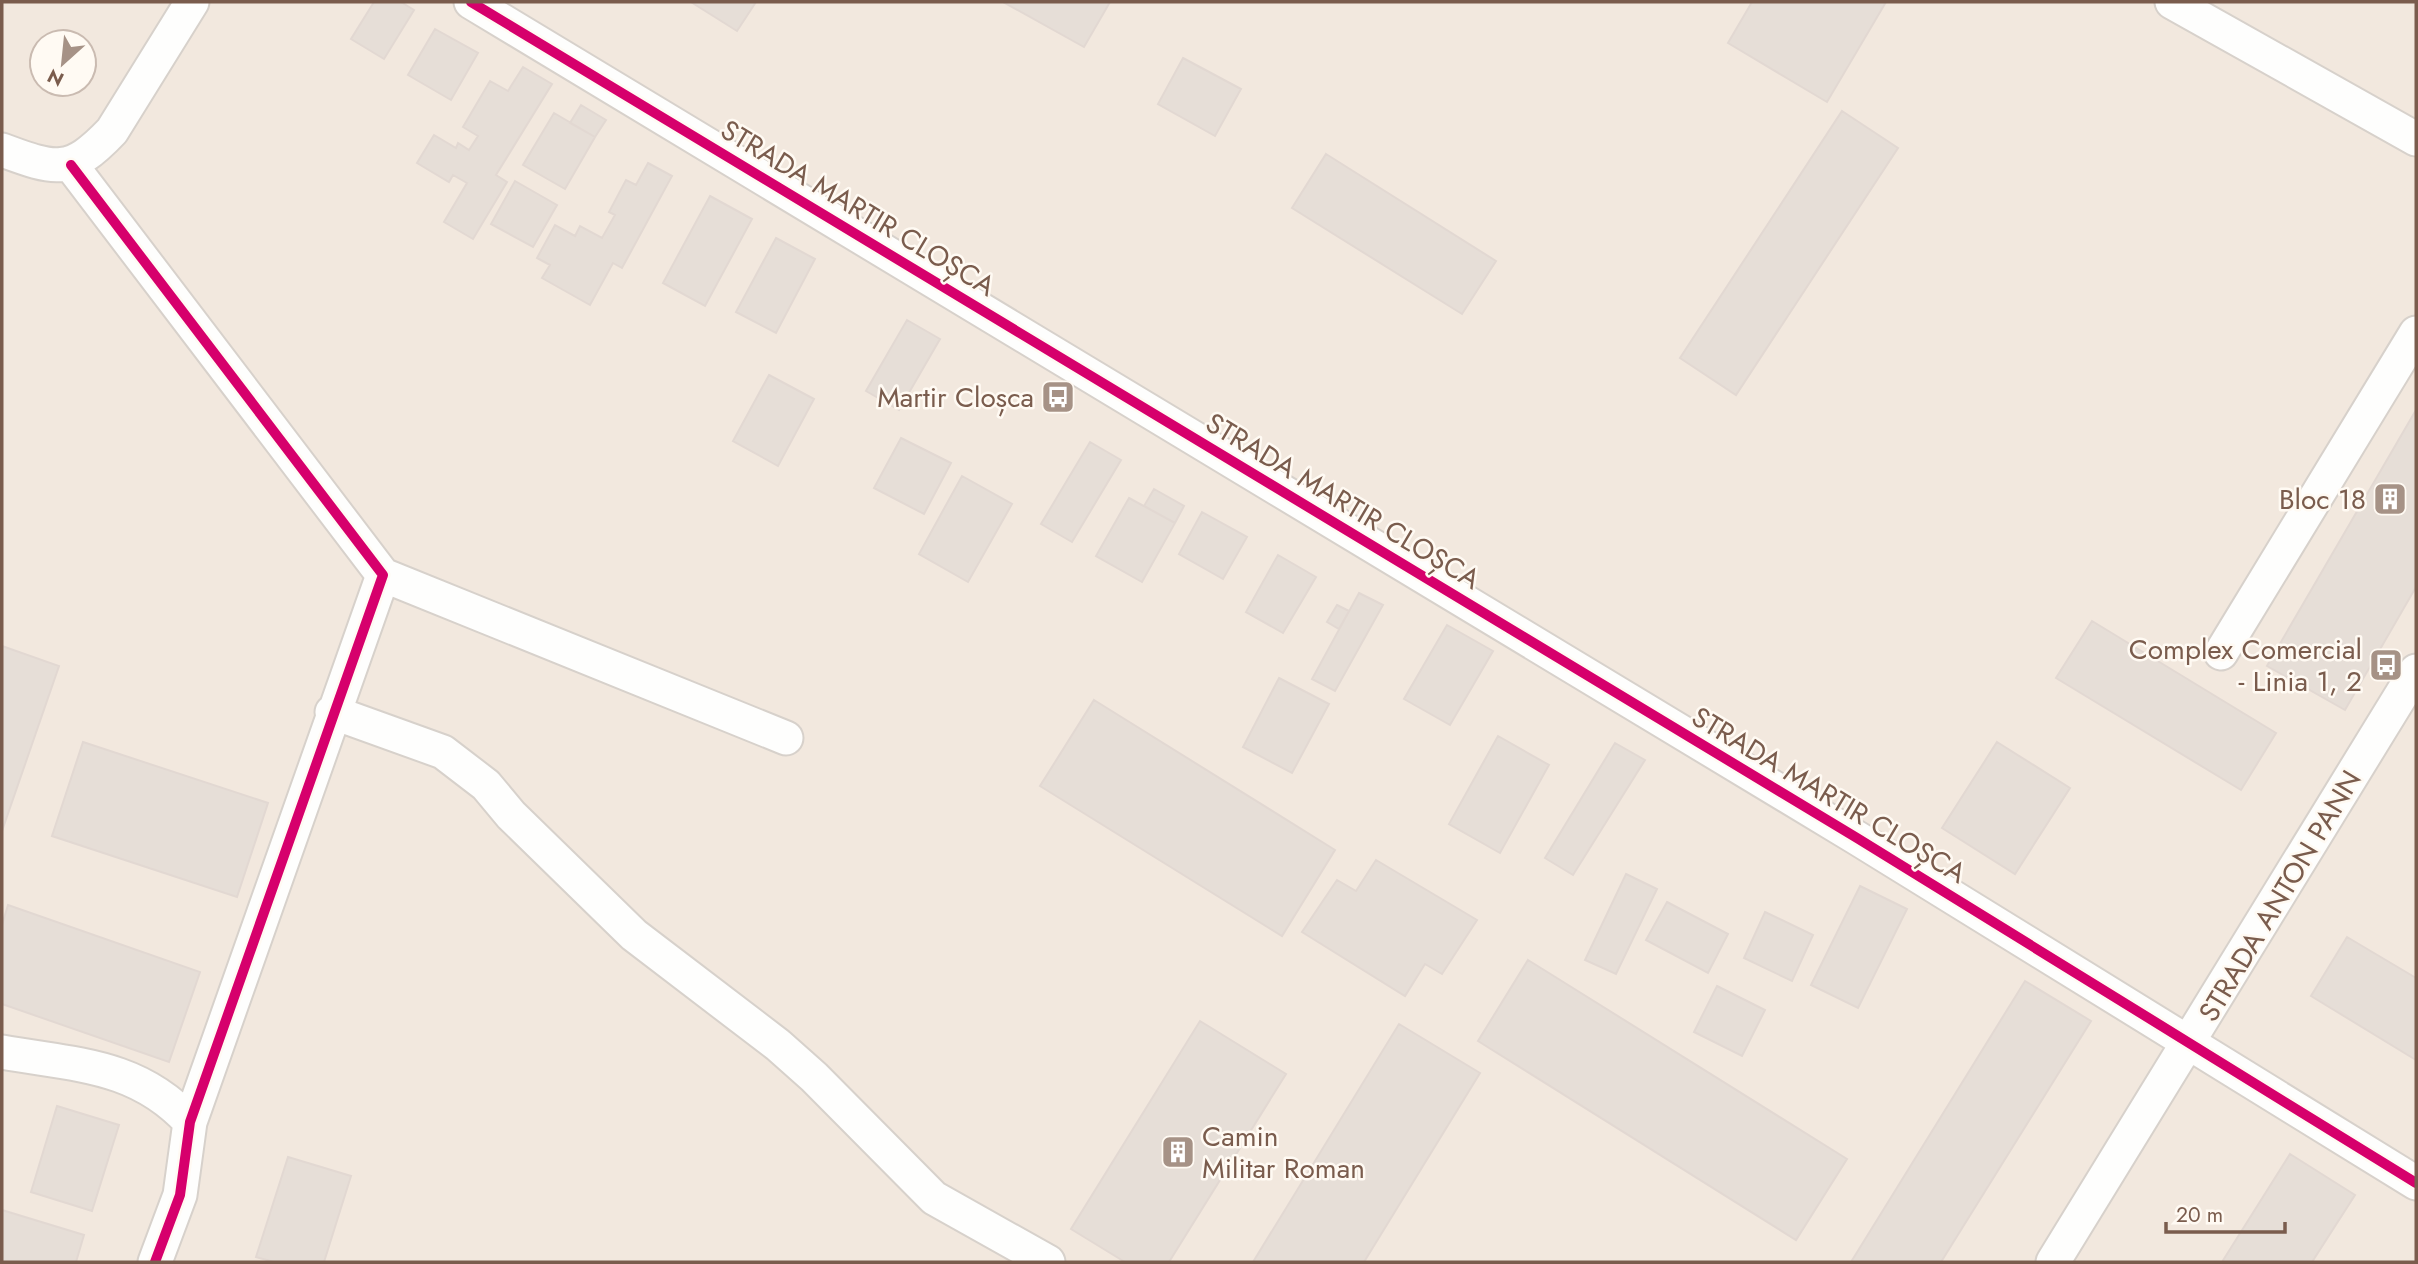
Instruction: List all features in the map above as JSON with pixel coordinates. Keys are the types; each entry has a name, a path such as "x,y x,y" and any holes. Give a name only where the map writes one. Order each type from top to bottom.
{"street":[{"path":"2,150 51,166 71,165 95,149 112,131 192,2"},
{"name":"STRADA MARTIR CLOȘCA","path":"471,2 1857,838 2416,1183"},
{"path":"2172,2 2416,139"},
{"path":"71,165 383,575 786,738"},
{"path":"2221,653 2416,333"},
{"path":"155,1262 180,1195 190,1122 332,712 383,575"},
{"name":"STRADA ANTON PANN","path":"2053,1262 2191,1042 2416,671"},
{"path":"332,712 443,752 486,785 520,825 634,935 778,1045 814,1077 934,1198 1048,1262"},
{"path":"2,1052 121,1073 155,1090 190,1122"}],"shaded area":[{"path":"2,2 2416,2 2416,1262 2,1262"}],"building":[{"path":"374,2 401,2 414,10 384,59 351,39"},
{"path":"691,2 756,2 737,31"},
{"path":"1003,2 1110,2 1084,47"},
{"path":"1752,2 1886,2 1827,102 1728,43"},
{"path":"435,29 478,53 451,100 408,75"},
{"path":"1183,58 1241,89 1215,136 1158,104"},
{"path":"523,67 552,84 496,175 507,182 473,239 444,222 467,183 453,175 449,182 417,163 434,135 456,148 458,143 469,150 478,136 463,127 490,81 508,91"},
{"path":"581,105 606,120 595,137 570,123"},
{"path":"1842,111 1898,148 1736,395 1680,358"},
{"path":"554,113 595,137 565,189 523,165"},
{"path":"1326,154 1496,261 1462,314 1292,208"},
{"path":"648,163 672,176 622,268 613,263 590,305 542,278 550,265 537,258 555,225 575,236 580,226 602,238 615,215 609,212 626,180 636,185"},
{"path":"515,181 557,205 533,247 491,224"},
{"path":"710,196 752,219 705,306 663,283"},
{"path":"776,238 815,259 776,333 736,312"},
{"path":"907,320 940,339 899,410 866,391"},
{"path":"769,375 814,399 778,466 733,441"},
{"name":"Bloc 18","path":"2416,410 2416,587 2345,710 2267,666"},
{"path":"901,438 951,463 924,514 874,488"},
{"path":"1090,442 1121,460 1072,542 1041,524"},
{"path":"962,476 1012,504 968,582 919,554"},
{"path":"1154,489 1184,506 1175,523 1144,506"},
{"path":"1129,498 1175,523 1142,582 1096,556"},
{"path":"1202,512 1247,537 1223,579 1179,554"},
{"path":"1278,555 1316,577 1283,633 1246,612"},
{"path":"1359,593 1383,605 1335,691 1312,679"},
{"path":"1337,605 1349,611 1339,629 1327,622"},
{"path":"2092,621 2276,733 2241,790 2056,678"},
{"path":"1447,625 1493,651 1450,725 1404,699"},
{"path":"2,646 59,666 2,831"},
{"path":"1279,678 1329,704 1292,773 1243,747"},
{"path":"1094,700 1335,850 1282,936 1040,786"},
{"path":"1498,736 1549,765 1500,853 1449,824"},
{"path":"83,742 268,803 237,897 52,836"},
{"path":"1997,742 2070,788 2015,874 1942,828"},
{"path":"1615,743 1645,760 1573,875 1545,858"},
{"path":"1376,860 1477,920 1442,974 1425,964 1405,996 1302,932 1337,880 1356,891"},
{"path":"1626,874 1657,889 1616,974 1585,960"},
{"path":"1860,886 1907,909 1858,1008 1811,985"},
{"path":"1667,902 1728,934 1708,973 1646,940"},
{"path":"8,905 200,972 169,1062 2,1004 2,925"},
{"path":"1765,912 1813,935 1792,981 1744,958"},
{"path":"2347,937 2416,978 2416,1060 2311,996"},
{"path":"1528,960 1847,1159 1796,1240 1478,1041"},
{"path":"2025,981 2091,1021 1941,1262 1851,1262"},
{"path":"1717,986 1765,1010 1742,1056 1694,1032"},
{"name":"Camin Militar Roman","path":"1200,1021 1286,1074 1169,1262 1125,1262 1071,1229"},
{"path":"1399,1024 1480,1073 1364,1262 1253,1262"},
{"path":"57,1106 119,1125 92,1211 31,1192"},
{"path":"2290,1154 2355,1195 2312,1262 2222,1262"},
{"path":"288,1157 351,1176 324,1262 274,1262 256,1257"},
{"path":"2,1210 84,1235 76,1262 2,1262"}],"cycle path":[{"path":"471,2 1857,838 2416,1183"},
{"path":"71,165 383,575 190,1122 180,1195 155,1262"}],"place":[{"name":"Martir Cloșca","path":"1058,397"},
{"name":"Bloc 18","path":"2390,499"},
{"name":"Complex Comercial - Linia 1, 2","path":"2386,665"},
{"name":"Camin Militar Roman","path":"1178,1152"}]}
